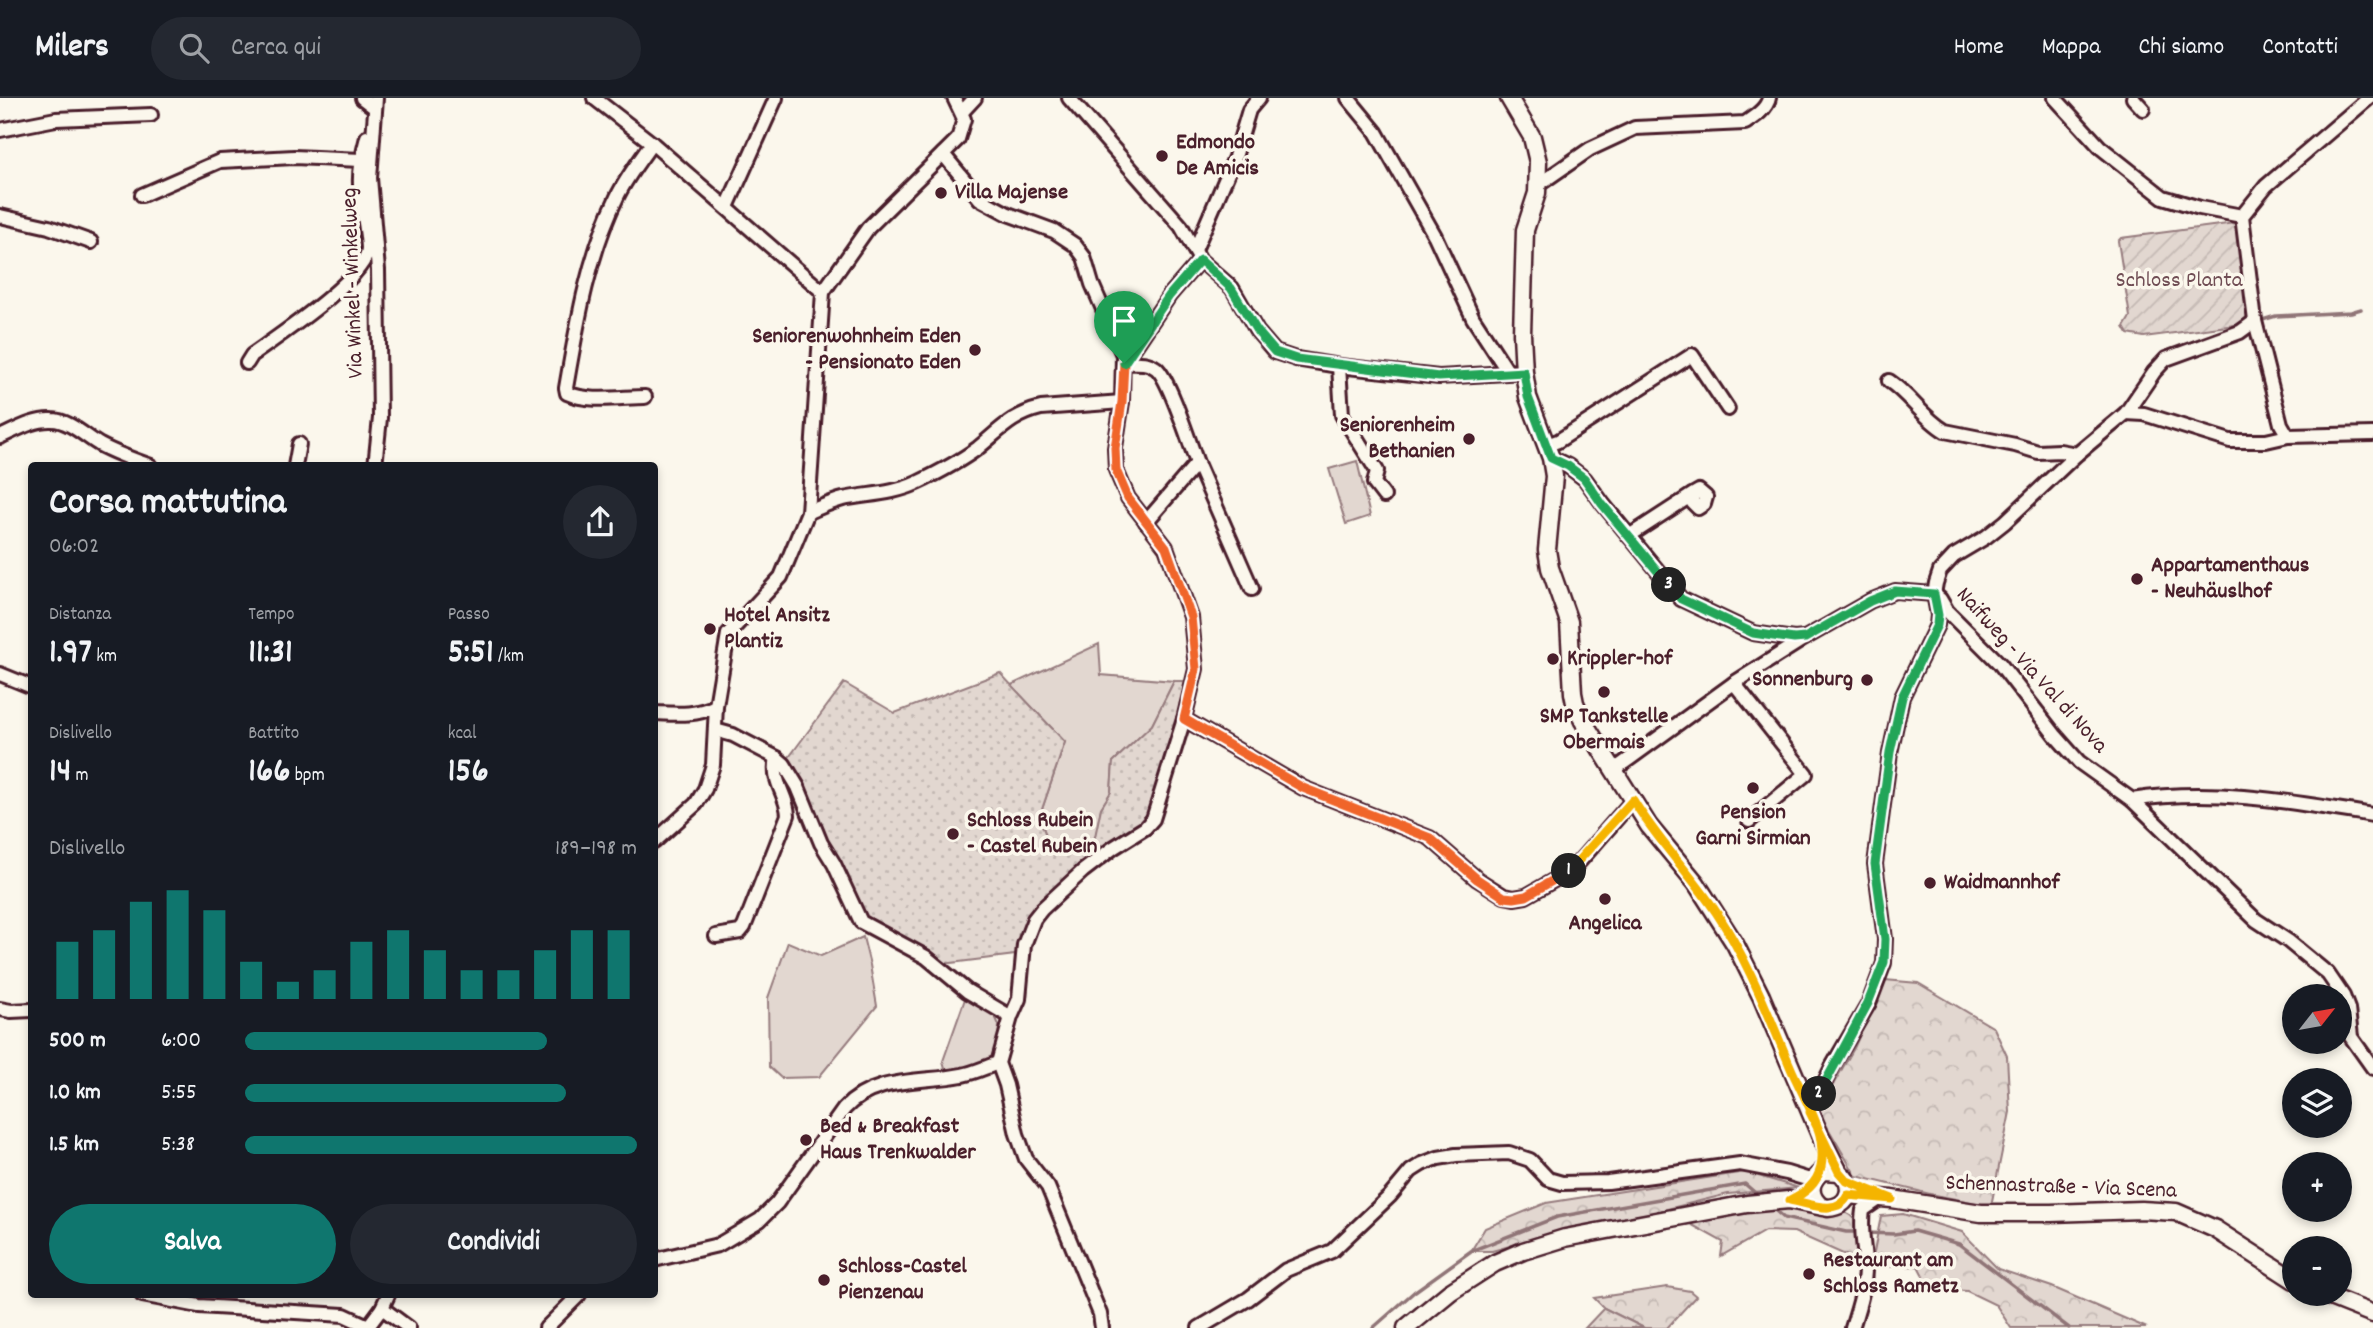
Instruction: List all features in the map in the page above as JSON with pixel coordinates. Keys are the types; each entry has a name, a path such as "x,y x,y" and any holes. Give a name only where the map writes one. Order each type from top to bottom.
{"street":[{"path":"362,98 375,103"},
{"path":"594,98 652,143 823,292"},
{"path":"727,207 776,98"},
{"path":"658,838 696,804 705,789 713,765 716,706 728,634 781,578 808,512 823,292 868,228 961,134 964,119 954,98"},
{"path":"962,112 975,98"},
{"path":"1069,98 1181,226 1198,255 1231,288 1257,331 1275,352 1296,359 1339,366 1439,377 1516,372"},
{"path":"1124,363 1198,255 1235,157 1249,110 1259,98"},
{"path":"1348,98 1376,132 1435,236 1474,318 1516,372 1528,397 1549,451 1554,476 1548,550 1550,568 1569,622 1575,703 1583,721 1649,826 1696,883 1735,944 1761,996 1820,1135 1857,1200 1862,1216 1865,1261 1863,1292 1852,1328"},
{"path":"1509,98 1532,136 1538,162 1538,185 1525,230 1522,334 1516,372"},
{"path":"1538,185 1590,149 1635,128 1745,123 1756,116 1768,103 1769,98"},
{"path":"2054,98 2099,147 2163,197 2242,216"},
{"path":"2133,98 2143,109"},
{"path":"2288,436 2281,424 2272,395 2255,318 2242,216 2266,186 2369,98"},
{"name":"Via Winkel - Winkelweg","path":"375,103 370,178 378,270 380,418 375,462"},
{"path":"0,130 56,119 151,115"},
{"path":"247,363 253,355 346,284 361,267 368,251 360,182 361,160 368,133 374,122"},
{"path":"645,397 573,396 567,393 566,388 575,334 597,248 618,196 652,143"},
{"path":"943,154 980,199 1008,214 1054,230 1075,245 1084,257 1093,287 1124,355 1122,402 1115,448 1116,470 1128,498 1166,547 1191,617 1196,669 1184,719 1153,820 1083,871 1034,919 1024,945 1019,999 998,1063 1026,1159 1048,1187 1100,1314 1102,1328"},
{"path":"142,195 220,160 294,157 361,160"},
{"path":"0,216 49,227 91,242"},
{"path":"1810,1112 1868,1003 1884,962 1885,939 1875,864 1890,752 1902,697 1937,625 1934,594 1940,571 1954,556 2005,522 2077,454 2126,413 2166,359 2240,332 2255,318"},
{"path":"1549,451 1558,441 1692,355 1727,409"},
{"path":"1124,363 1147,363 1159,370 1252,589"},
{"path":"1339,366 1342,415 1377,471 1374,483 1384,496"},
{"path":"1889,381 1902,390 1936,426 1945,431 2038,452 2060,451 2077,454"},
{"path":"808,512 841,500 887,494 914,485 952,466 1013,417 1028,411 1122,402"},
{"path":"2126,413 2144,414 2230,441 2266,441 2288,436 2373,434"},
{"path":"0,438 33,423 53,420 140,462"},
{"path":"296,462 299,444"},
{"path":"1549,451 1584,478 1681,599 1753,633 1805,638"},
{"path":"1146,522 1197,463"},
{"path":"1629,536 1692,495"},
{"path":"1614,770 1734,683 1870,601 1895,591 1934,594"},
{"name":"Naifweg - Via Val di Nova","path":"1934,594 1947,611 2000,664 2079,762 2132,800 2256,920 2288,941 2328,974 2343,996 2348,1009 2351,1037 2373,1068"},
{"path":"0,674 28,685"},
{"path":"1734,683 1806,774 1749,821"},
{"path":"658,713 687,715 701,713 716,706"},
{"path":"1184,719 1303,788 1430,838 1477,879 1504,897 1526,896 1572,870 1633,800"},
{"path":"715,730 733,734 783,764 798,787 821,843 834,864 860,922 926,957 967,991 1011,1017"},
{"path":"716,936 740,932 744,927 788,815 788,808 776,783 774,770 777,758"},
{"path":"2132,800 2165,795 2207,795 2302,803 2373,815"},
{"path":"0,1009 28,1010"},
{"path":"658,1260 718,1245 760,1220 778,1203 850,1102 876,1086 964,1075 998,1063"},
{"path":"1820,1135 1822,1165 1814,1181 1814,1199 1828,1207 1843,1204 1845,1183"},
{"path":"1199,1328 1248,1299 1286,1270 1332,1251 1390,1196 1411,1171 1438,1158 1456,1154 1509,1153 1530,1160 1548,1180 1562,1183 1608,1182 1740,1164 1787,1172 1814,1181"},
{"path":"1406,1328 1450,1292 1495,1263 1523,1251 1565,1238 1746,1204 1786,1200 1802,1194 1828,1170 1845,1183"},
{"name":"Schennastraße - Via Scena","path":"1845,1183 1885,1199 1981,1213 2141,1210 2176,1212 2215,1229 2282,1273"},
{"path":"1862,1216 1885,1199"},
{"path":"1786,1200 1845,1207 1862,1216"},
{"path":"158,1298 199,1306 344,1315 368,1327 387,1298"},
{"path":"547,1328 576,1298"},
{"path":"2352,1306 2373,1314"},
{"path":"382,1308 408,1328"}],"green space":[{"name":"Schloss Planta","path":"2235,223 2240,225 2250,319 2243,324 2144,337 2128,334 2124,327 2130,317 2118,241 2121,238"},
{"path":"1357,461 1370,516 1346,524 1329,469"},
{"path":"1099,644 1101,675 1174,681 1152,725 1113,762 1111,792 1101,808 1093,851 1054,855 1039,818 1065,742 1011,685"},
{"path":"1000,673 1065,742 1039,818 1054,855 1092,851 1101,808 1111,792 1113,762 1152,725 1174,681 1193,681 1153,819 1034,919 1023,954 935,965 861,922 784,764 844,683 895,713"},
{"path":"863,937 877,1006 819,1077 781,1078 769,1067 768,998 788,942 821,956"},
{"path":"1885,980 1918,983 1994,1028 2007,1056 2010,1112 1991,1206 1856,1176 1818,1111 1854,1048"},
{"path":"966,996 995,1016 999,1025 998,1042 994,1055 986,1065 952,1071 945,1068 943,1061"},
{"path":"1745,1172 1799,1188 1728,1194 1651,1213 1581,1226 1492,1251 1471,1251 1485,1228 1546,1203"},
{"path":"1795,1206 1827,1208 1850,1215 1858,1228 1859,1258 1852,1258 1794,1232 1765,1231 1721,1256 1723,1242 1685,1221"},
{"path":"1903,1214 1962,1232 1998,1269 2052,1287 2147,1328 2011,1328 1996,1305 1967,1291 1930,1289 1918,1266 1871,1267 1881,1216"},
{"path":"1667,1287 1690,1291 1696,1296 1667,1328 1644,1328 1604,1308 1594,1298"},
{"path":"1604,1308 1644,1328 1585,1328"}],"waterway":[{"path":"2259,321 2276,316 2351,312 2361,309"},
{"path":"1373,1328 1414,1292 1471,1251 1557,1217 1745,1184 1760,1197"},
{"path":"1771,1207 1784,1218 1846,1232 1859,1232"},
{"path":"1867,1233 1894,1234 1914,1231 1959,1244 2069,1328"}],"place":[{"name":"Edmondo De Amicis","path":"1162,156"},
{"name":"Villa Majense","path":"941,193"},
{"name":"Seniorenwohnheim Eden - Pensionato Eden","path":"975,350"},
{"name":"Seniorenheim Bethanien","path":"1469,439"},
{"name":"Appartamenthaus - Neuhäuslhof","path":"2137,579"},
{"name":"Hotel Ansitz Plantiz","path":"710,629"},
{"name":"Krippler-hof","path":"1553,659"},
{"name":"Sonnenburg","path":"1867,680"},
{"name":"SMP Tankstelle Obermais","path":"1604,692"},
{"name":"Pension Garni Sirmian","path":"1753,788"},
{"name":"Schloss Rubein - Castel Rubein","path":"953,834"},
{"name":"Waidmannhof","path":"1930,883"},
{"name":"Angelica","path":"1605,899"},
{"name":"Bed & Breakfast Haus Trenkwalder","path":"806,1140"},
{"name":"Restaurant am Schloss Rametz","path":"1809,1274"},
{"name":"Schloss-Castel Pienzenau","path":"824,1280"}],"route":[{"path":"1124,363 1122,402 1115,448 1116,470 1128,498 1166,547 1191,617 1196,669 1184,719 1303,788 1430,838 1477,879 1504,897 1526,896 1572,870 1633,800 1649,826 1696,883 1735,944 1761,996 1791,1068 1810,1112 1820,1135 1822,1165 1818,1174 1811,1187 1790,1200 1834,1208 1846,1201 1848,1195 1892,1199 1847,1181 1839,1172 1810,1112 1868,1003 1884,962 1885,939 1875,864 1890,752 1902,697 1937,625 1934,594 1895,591 1870,601 1805,638 1753,633 1681,599 1602,504 1584,478 1551,458 1528,397 1524,372 1439,377 1339,366 1296,359 1275,352 1257,331 1231,288 1200,260 1169,296 1124,363"}]}
